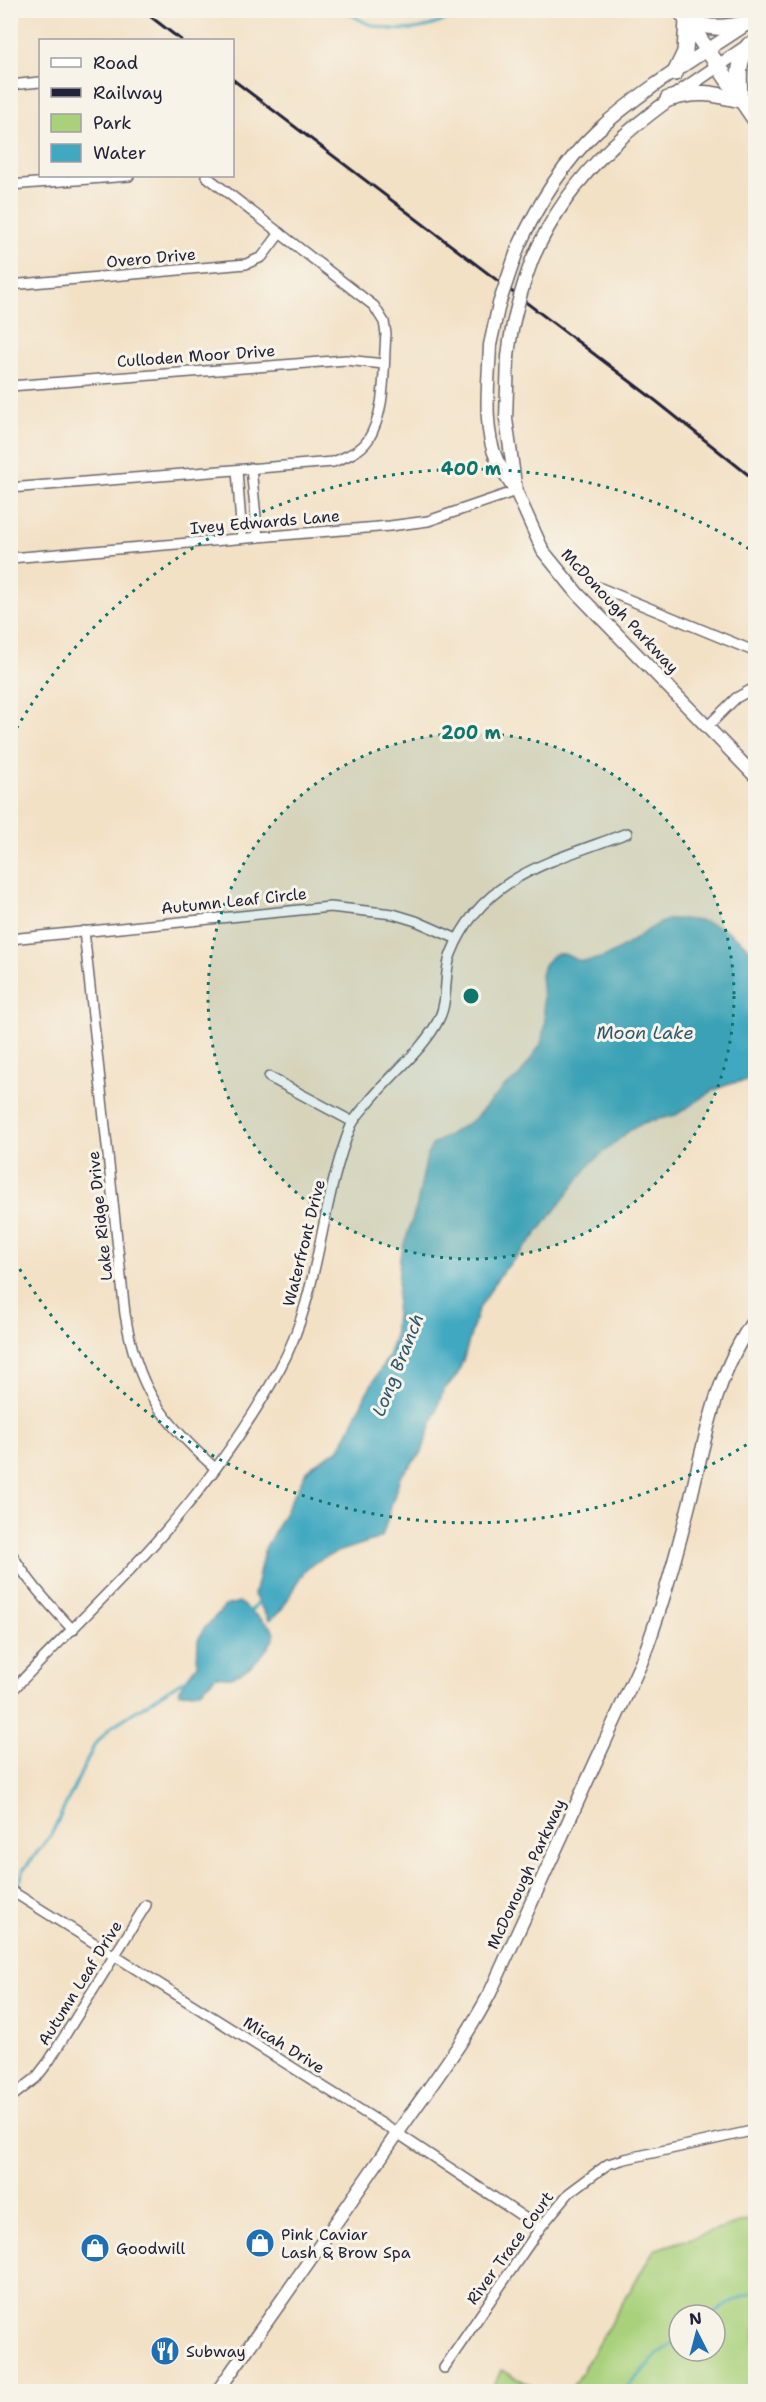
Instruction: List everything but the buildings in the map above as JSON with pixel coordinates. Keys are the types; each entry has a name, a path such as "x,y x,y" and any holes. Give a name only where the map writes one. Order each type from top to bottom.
{"main road":[{"path":"683,16 706,28 724,28 752,20"},
{"path":"683,16 756,120"},
{"path":"675,73 685,52 683,16"},
{"path":"741,100 738,72 740,61 752,42"},
{"path":"668,99 690,92 708,92 741,100"}],"street":[{"path":"516,491 496,459 488,398 490,345 499,304 518,249 544,198 577,153 596,132 628,105 752,20"},
{"name":"McDonough Parkway","path":"752,42 668,99 606,150 581,177 553,217 532,260 517,301 508,357 506,419 516,491 543,551 578,594 756,777"},
{"path":"10,85 39,82"},
{"path":"10,185 116,177"},
{"path":"10,488 333,462 348,456 368,440 379,415 386,327 374,306 207,177"},
{"name":"Overo Drive","path":"10,285 246,264 262,256 280,233"},
{"name":"Culloden Moor Drive","path":"10,386 346,360 384,364"},
{"path":"251,468 258,537"},
{"path":"237,470 242,538"},
{"name":"Ivey Edwards Lane","path":"10,558 428,521 516,491"},
{"path":"598,587 756,652"},
{"path":"707,727 736,698 756,687"},
{"name":"Waterfront Drive","path":"10,1694 155,1543 214,1468 259,1405 281,1366 294,1336 315,1272 340,1158 353,1122 382,1085 431,1033 441,1016 449,958 470,916 493,892 522,874 627,833"},
{"name":"Autumn Leaf Circle","path":"10,939 330,907 393,914 457,939"},
{"name":"Lake Ridge Drive","path":"84,931 125,1314 132,1353 140,1375 158,1408 186,1443 214,1468"},
{"path":"268,1077 353,1122"},
{"name":"McDonough Parkway","path":"217,2391 331,2232 482,2008 649,1643 667,1589 716,1394 736,1349 756,1317"},
{"path":"10,1551 37,1591 72,1630"},
{"name":"Micah Drive","path":"10,1890 398,2133 540,2228"},
{"name":"Autumn Leaf Drive","path":"10,2098 25,2089 49,2061 146,1905"},
{"name":"River Trace Court","path":"444,2368 540,2228 569,2193 608,2164 672,2147 756,2130"}],"green space":[{"path":"755,2218 755,2391 570,2391 654,2250"},
{"path":"501,2370 542,2391 492,2391"}],"water":[{"name":"Moon Lake","path":"671,919 696,920 717,926 736,937 755,954 755,1079 729,1084 714,1090 676,1115 643,1123 629,1131 592,1162 535,1236 500,1275 478,1310 464,1358 457,1375 443,1391 422,1452 400,1477 382,1537 323,1558 308,1568 302,1574 281,1610 269,1620 254,1595 264,1551 306,1472 313,1465 338,1450 345,1439 367,1392 387,1359 394,1340 400,1257 417,1205 427,1155 432,1145 473,1120 503,1088 520,1075 541,1044 545,1023 541,975 544,965 553,955 564,954 581,961 600,958 614,952 654,926"},
{"path":"239,1602 272,1628 275,1634 272,1641 263,1654 244,1671 229,1677 216,1676 201,1691 180,1693 179,1689 197,1665 198,1640 204,1629 225,1606"}],"waterway":[{"path":"344,10 369,24 405,30 429,26 462,10"},
{"name":"Long Branch","path":"249,1613 260,1600"},
{"name":"Long Branch","path":"19,1884 24,1869 51,1835 94,1746 111,1727 187,1678"},
{"path":"727,2304 756,2291"},
{"path":"623,2392 667,2347"}],"railway":[{"path":"142,10 180,39"},
{"path":"234,81 656,401 756,481"}],"place":[{"name":"Pink Caviar Lash & Brow Spa","path":"260,2243"},
{"name":"Goodwill","path":"95,2248"},
{"name":"Subway","path":"165,2351"}]}
